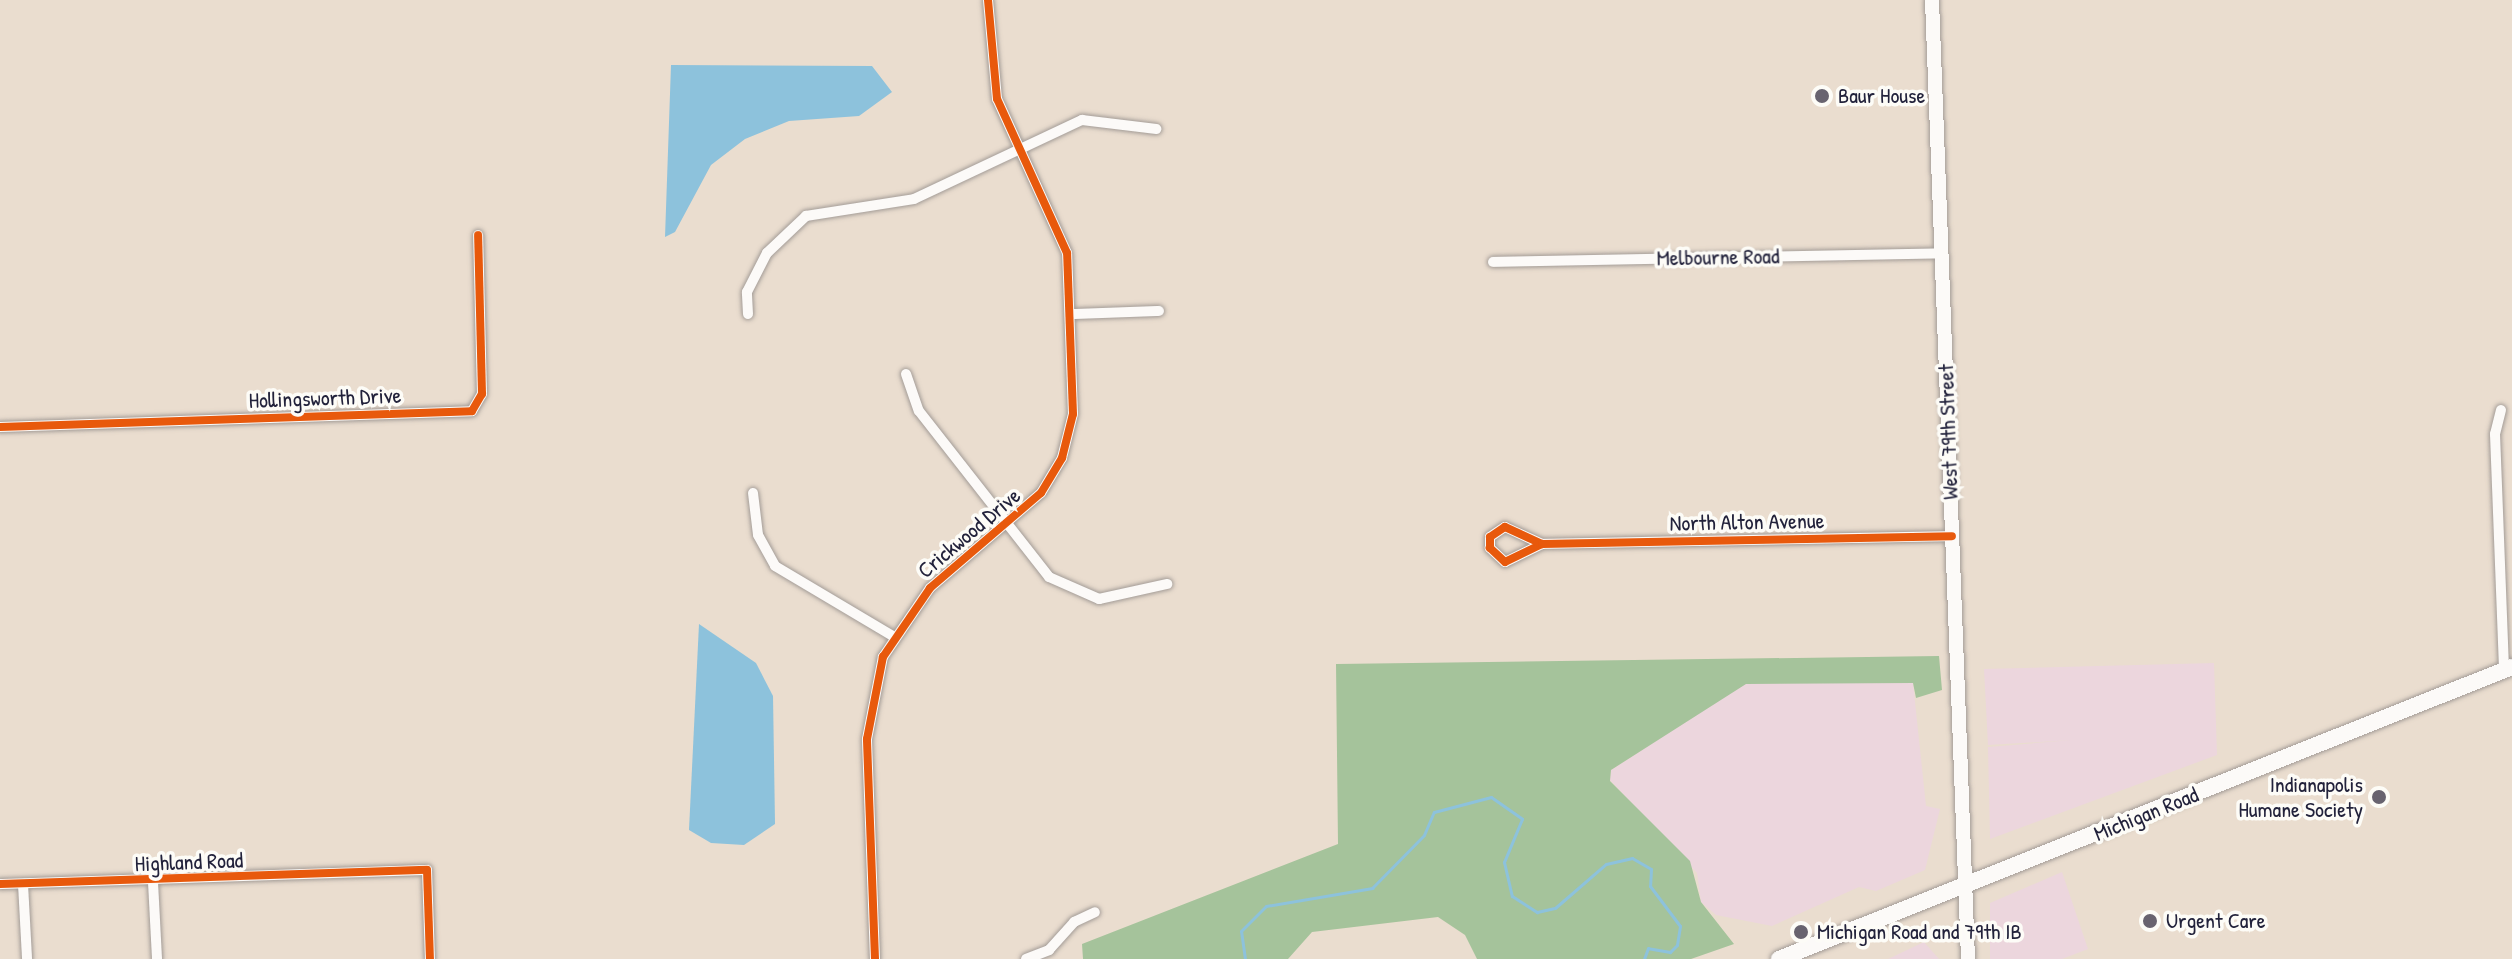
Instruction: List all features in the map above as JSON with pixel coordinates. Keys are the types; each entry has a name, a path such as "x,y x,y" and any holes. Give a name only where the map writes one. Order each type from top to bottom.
{"main road":[{"name":"West 79th Street","path":"1932,0 1968,959"},
{"name":"Michigan Road","path":"1779,959 2508,668"}],"street":[{"name":"Crickwood Drive","path":"875,959 867,728 893,636 938,580 1009,525 1052,477 1070,433 1073,314 1065,244 993,87 988,0"},
{"path":"748,314 751,280 793,224 827,209 917,198 1019,147 1086,119 1156,129"},
{"name":"Hollingsworth Drive","path":"0,427 472,411 482,394 478,235"},
{"name":"Melbourne Road","path":"1493,262 1942,253"},
{"path":"1073,314 1159,311"},
{"path":"906,374 919,411 1049,577 1071,592 1113,599 1167,584"},
{"path":"2501,410 2495,434 2508,668"},
{"path":"753,493 758,535 775,566 893,636"},
{"name":"North Alton Avenue","path":"1542,544 1505,527 1494,531 1490,548 1505,562 1542,544 1952,536"},
{"name":"Highland Road","path":"0,884 153,882 427,870 430,959"},
{"path":"153,882 157,959"},
{"path":"23,884 27,959"},
{"path":"1026,959 1049,950 1074,922 1095,912"}],"shaded area":[{"path":"2214,663 2217,755 1990,839 1988,747 2072,740 1988,745 1984,669"},
{"path":"1746,683 1913,683 1926,806 1940,809 1925,870 1876,891 1859,887 1772,926 1716,915 1701,902 1697,873 1610,780 1611,770"},
{"path":"2062,872 2088,949 2062,959 1990,959 1990,903"},
{"path":"1924,942 1939,959 1888,959"}],"green space":[{"path":"1939,656 1942,690 1916,698 1913,683 1746,684 1611,770 1610,781 1690,861 1701,902 1734,944 1691,959 1477,959 1465,935 1438,917 1312,932 1288,959 1083,959 1082,944 1338,844 1336,664"}],"water":[{"path":"671,65 872,66 892,92 859,116 789,121 745,139 711,165 675,232 665,237"},
{"path":"699,624 756,663 773,696 775,824 744,845 711,843 689,830"}],"waterway":[{"path":"1245,959 1241,931 1266,906 1372,888 1424,835 1434,812 1491,797 1522,819 1504,862 1512,896 1537,912 1555,908 1606,864 1632,858 1651,869 1650,886 1680,926 1677,945 1670,952 1648,948 1644,959"}],"cycle path":[{"path":"875,959 867,739 883,657 930,588 1041,493 1062,458 1073,414 1067,253 997,99 988,0"},
{"path":"0,427 472,411 482,394 478,235"},
{"path":"1542,544 1505,562 1490,548 1490,537 1505,527 1542,544 1952,536"},
{"path":"0,884 427,870 430,959"}],"place":[{"name":"Baur House","path":"1822,96"},
{"name":"Indianapolis Humane Society","path":"2379,797"},
{"name":"Urgent Care","path":"2150,921"},
{"name":"Michigan Road and 79th IB","path":"1801,932"}]}
